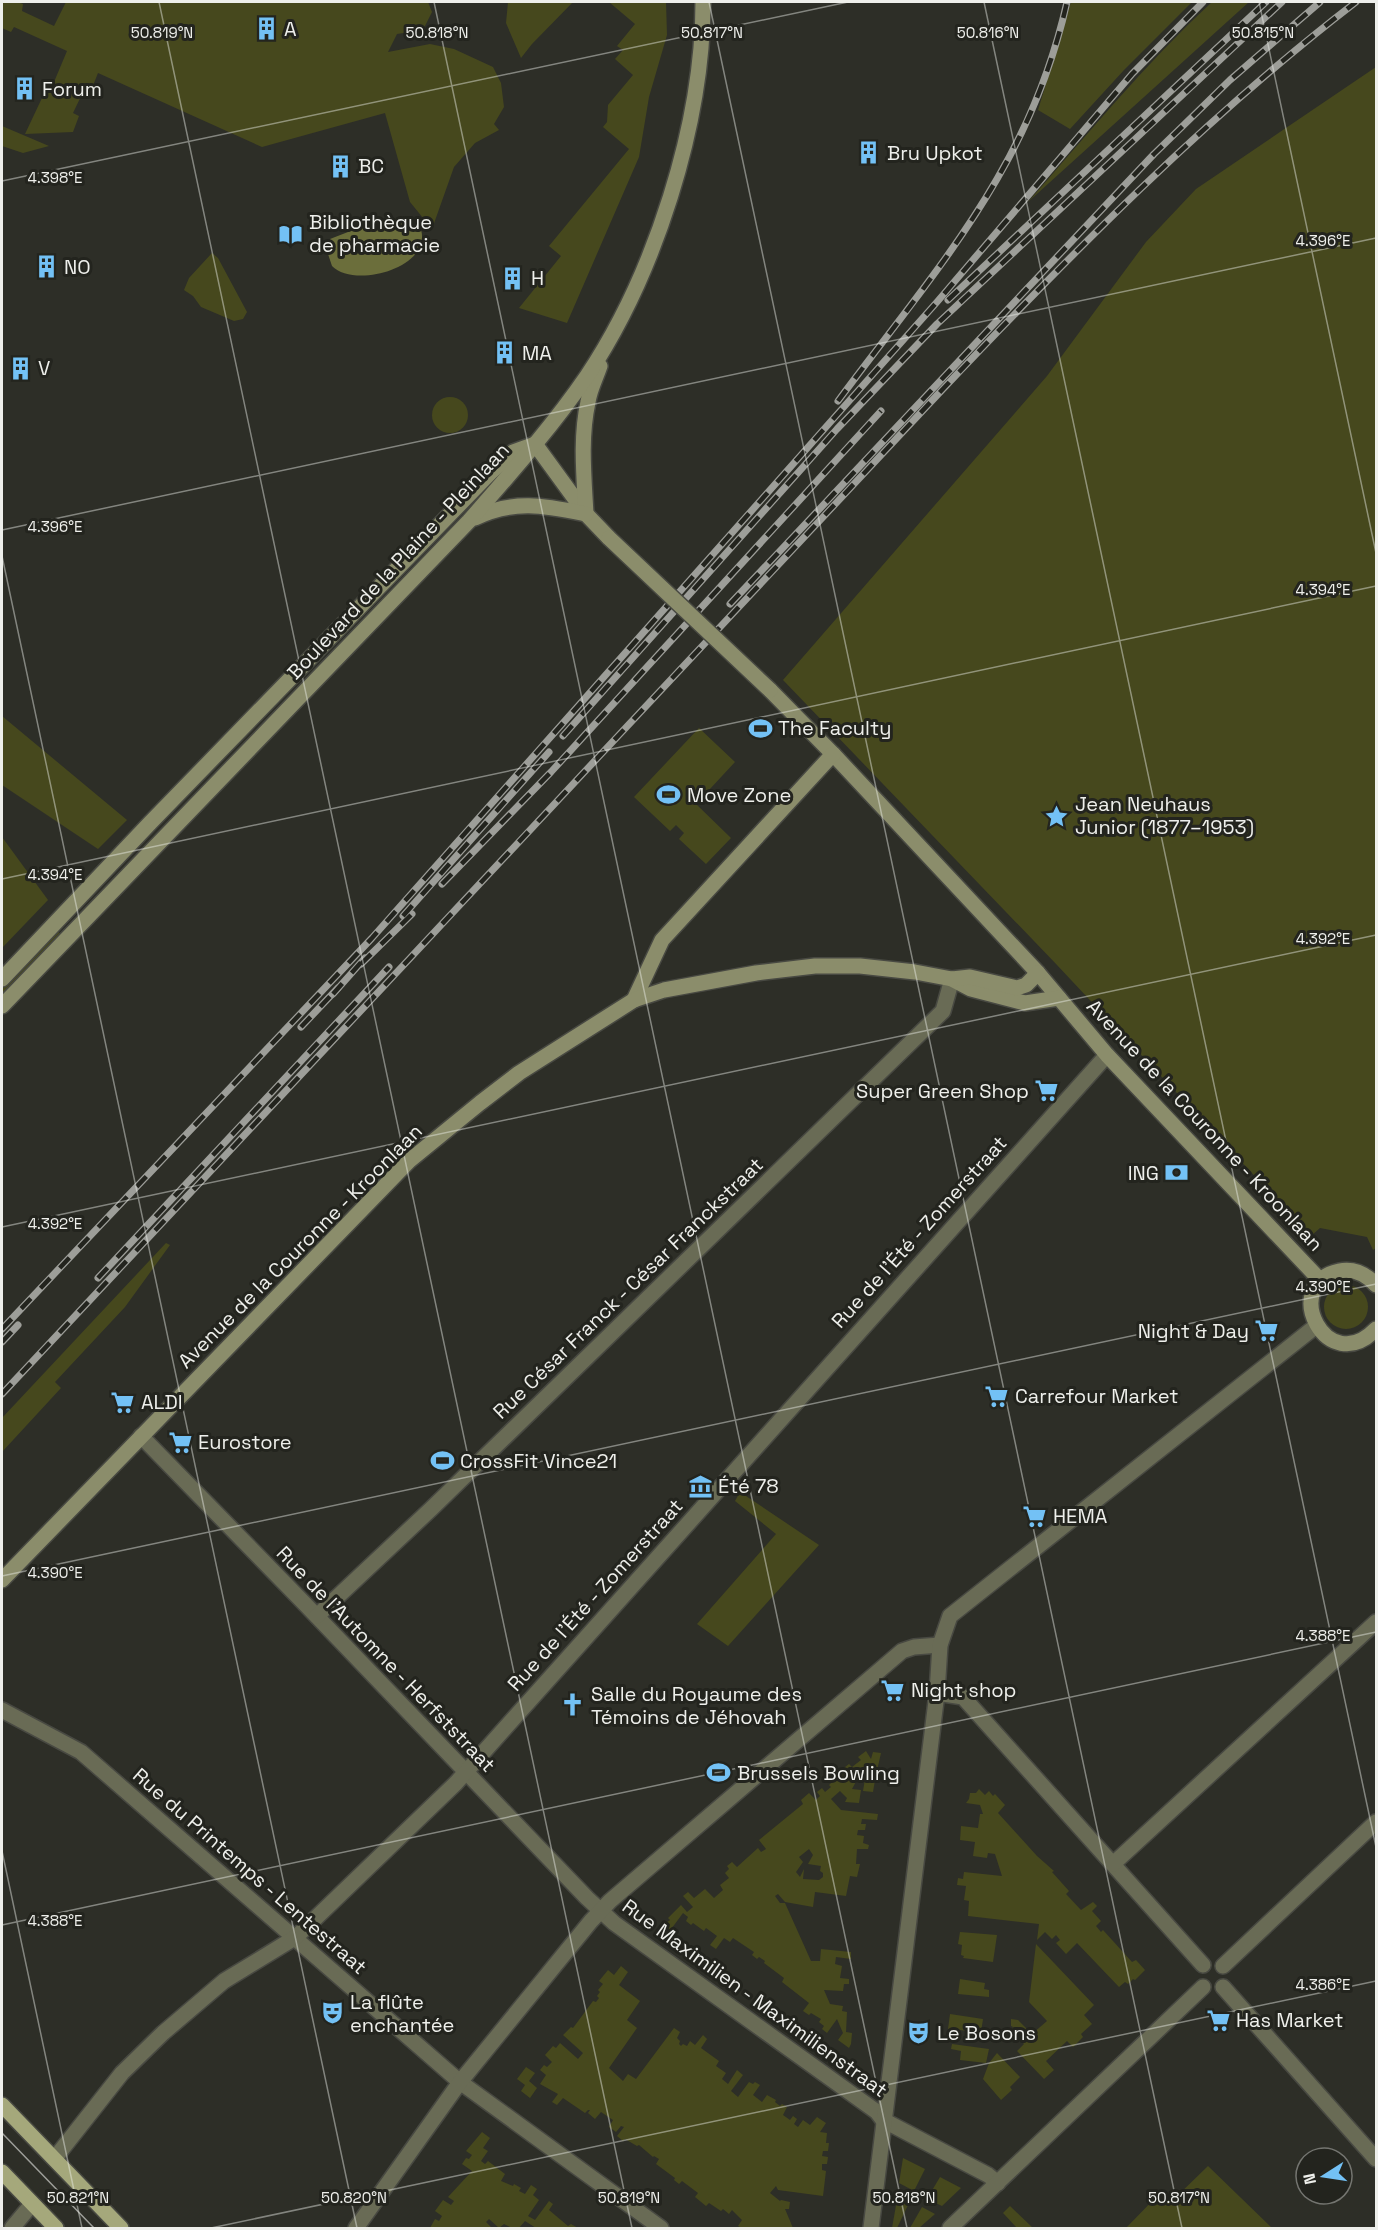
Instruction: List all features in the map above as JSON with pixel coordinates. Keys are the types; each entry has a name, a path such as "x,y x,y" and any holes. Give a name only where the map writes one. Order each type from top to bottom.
{"main road":[{"path":"2,2105 121,2229"},
{"path":"2,2172 56,2229"}],"street":[{"path":"703,2 703,26 689,122 672,191 640,277 608,341 587,375 535,444 586,514 770,690 833,754 1038,974"},
{"path":"586,514 583,457 588,399 608,341"},
{"name":"Boulevard de la Plaine - Pleinlaan","path":"2,1006 470,521 535,444"},
{"name":"Boulevard de la Plaine - Pleinlaan","path":"2,979 490,473 513,452 535,444"},
{"path":"470,521 487,512 505,507 534,504 586,514"},
{"path":"634,1000 662,940 833,754"},
{"path":"207,766 220,780"},
{"name":"Avenue de la Couronne - Kroonlaan","path":"2,1580 409,1161 519,1074 634,1000 686,985 815,966 860,966 952,979 970,977 1017,988 1026,985 1038,974 1107,1055 1321,1281"},
{"name":"Avenue de la Couronne - Kroonlaan","path":"952,979 971,989 1025,1003 1033,1004 1059,998"},
{"name":"Rue César Franck - César Franckstraat","path":"317,1617 943,1011 952,979"},
{"name":"Rue de l'Été - Zomerstraat","path":"55,2158 122,2073 163,2033 224,1982 296,1937 466,1772 1107,1055"},
{"name":"Avenue de la Couronne - Kroonlaan","path":"1316,1326 1312,1317 1312,1298 1321,1281 1332,1274 1346,1270 1374,1278"},
{"path":"871,2229 937,1693 940,1645 950,1616 1316,1326 1322,1333 1337,1342 1354,1343 1374,1335"},
{"name":"Rue de l'Automne - Herfststraat","path":"141,1436 601,1911"},
{"path":"1113,1864 1377,1622"},
{"path":"361,2226 460,2082 601,1911 902,1651 914,1647 940,1645"},
{"path":"937,1693 963,1697 1203,1965"},
{"name":"Rue du Printemps - Lentestraat","path":"2,1710 81,1752 460,2082 661,2229"},
{"path":"1223,1966 1377,1822"},
{"name":"Rue Maximilien - Maximilienstraat","path":"601,1911 624,1930 877,2112 883,2120 988,2175 998,2184"},
{"path":"1203,1965 1214,1962 1223,1966 1228,1976 1224,1987"},
{"path":"1203,1965 1198,1977 1203,1987 1211,1991 1224,1987"},
{"path":"950,2229 1203,1987"},
{"path":"1224,1987 1377,2159"},
{"path":"12,2229 32,2204"}],"shaded area":[{"path":"2,2 23,4 22,11 54,26 66,2 428,2 432,12 423,30 397,34 388,52 430,44 454,49 493,67 501,83 504,107 494,124 499,130 475,143 454,167 432,229 410,202 385,113 262,147 98,73 92,88 86,86 73,113 79,116 73,132 25,134 50,81 54,82 67,51 14,27 11,32 2,28"},
{"path":"508,2 573,2 521,58 506,23"},
{"path":"609,2 666,2 667,35 649,97 639,157 567,323 519,308 561,256 549,246 629,149 603,127 607,122 608,105 633,75 615,59 623,50 617,46 635,24"},
{"path":"1071,2 1192,2 1124,70 1070,129 1038,110"},
{"path":"1212,2 1249,2 1028,202 1140,75"},
{"path":"1376,67 1376,1248 1373,1250 1367,1237 1320,1228 1311,1236 1057,965 783,680 1047,376 1146,242 1196,189"},
{"path":"2,126 49,146 23,153 2,146"},
{"path":"405,216 417,221 422,236 418,250 408,261 394,269 359,276 344,273 332,266 327,251 330,239"},
{"path":"212,253 218,258 247,312 243,319 234,321 201,307 193,296 184,290 189,278"},
{"path":"450,397 463,402 468,415 463,428 450,433 437,428 432,415 437,402"},
{"path":"2,716 127,820 98,849 2,785"},
{"name":"Move Zone","path":"699,728 735,762 696,804 731,838 706,864 679,839 684,833 676,825 670,831 634,797"},
{"path":"2,837 48,900 2,948"},
{"path":"57,931 62,935 2,997 2,989"},
{"path":"166,1243 170,1245 125,1307 55,1382 61,1388 2,1452 2,1418"},
{"path":"1346,1285 1355,1286 1362,1291 1367,1298 1367,1316 1362,1323 1355,1328 1346,1329 1337,1328 1330,1323 1325,1316 1324,1307 1325,1298 1330,1291 1337,1286"},
{"path":"740,1492 819,1545 728,1646 697,1624 776,1534 735,1501"},
{"path":"866,1751 871,1759 873,1752 881,1753 876,1775 886,1777 885,1780 875,1780 873,1792 863,1791 865,1779 858,1778 852,1789 861,1790 859,1803 845,1802 847,1798 840,1791 831,1799 841,1810 878,1814 877,1820 862,1819 861,1824 866,1824 865,1830 858,1830 857,1835 864,1836 863,1843 869,1845 868,1849 857,1849 856,1864 860,1864 857,1877 850,1876 846,1896 815,1892 813,1907 785,1902 778,1894 775,1896 780,1903 785,1903 811,1961 820,1961 821,1949 851,1952 851,1959 836,1957 835,1964 842,1966 840,1978 849,1979 849,1984 844,1984 843,1991 824,1990 830,2004 843,2006 842,2011 847,2012 846,2032 852,2033 849,2048 838,2040 843,2033 837,2019 827,2033 819,2022 821,2019 803,2011 809,2003 782,1982 784,1978 764,1963 765,1961 759,1957 757,1959 752,1955 754,1952 733,1938 730,1942 724,1938 716,1949 710,1945 717,1936 706,1928 704,1931 693,1923 691,1925 686,1921 688,1917 683,1913 669,1932 663,1925 670,1920 668,1918 681,1905 687,1912 693,1907 683,1896 688,1892 694,1898 705,1889 714,1898 723,1890 720,1885 729,1878 725,1873 729,1869 727,1866 732,1862 737,1867 758,1848 761,1852 766,1849 759,1840 803,1804 801,1800 809,1793 816,1800 820,1796 817,1792 822,1788 825,1792 831,1787 829,1785 832,1782 829,1779 849,1764 852,1767 861,1760 858,1757","holes":["809,1849 813,1855 808,1864 821,1866 820,1871 823,1877 819,1880 803,1879 804,1869 800,1877 796,1872 803,1862 799,1857"]},
{"path":"979,1789 985,1795 989,1791 993,1796 995,1794 1005,1805 998,1813 1037,1856 1054,1871 1052,1872 1069,1891 1066,1894 1081,1910 1093,1902 1097,1906 1092,1911 1101,1921 1096,1926 1101,1932 1103,1930 1132,1962 1136,1960 1145,1970 1135,1980 1133,1979 1128,1984 1125,1982 1119,1987 1077,1943 1066,1954 1056,1943 1060,1940 1056,1935 1052,1939 1045,1932 1037,1940 1039,1924 968,1916 969,1901 964,1900 966,1886 957,1885 958,1878 963,1879 964,1872 1002,1876 995,1854 988,1853 987,1858 973,1856 975,1842 960,1840 961,1826 978,1828 980,1814 983,1814 980,1805 966,1803 970,1793 976,1793"},
{"path":"960,1932 997,1935 993,1962 963,1958 962,1945 958,1944"},
{"path":"1036,1944 1094,2005 1084,2015 1092,2024 1081,2034 1083,2037 1073,2047 1067,2041 1046,2061 1054,2070 1044,2079 1017,2051 1024,2044 1011,2030 1013,2027 1011,2019 1018,2020 1032,2034 1047,2021 1029,2002"},
{"path":"621,1966 628,1972 619,1985 640,2001 627,2020 637,2028 609,2068 623,2081 628,2074 636,2079 674,2028 680,2032 677,2038 681,2046 683,2044 687,2046 690,2041 695,2045 703,2035 707,2039 701,2048 719,2061 716,2066 726,2073 722,2079 728,2084 737,2070 743,2075 731,2091 738,2097 749,2082 753,2084 755,2082 760,2085 753,2095 762,2102 767,2095 776,2100 775,2102 780,2106 782,2104 787,2107 783,2115 790,2120 793,2116 797,2119 794,2124 798,2127 803,2120 810,2125 817,2117 826,2123 820,2132 827,2133 826,2143 829,2143 828,2151 823,2151 822,2156 828,2157 827,2164 822,2164 822,2170 826,2171 823,2196 778,2190 776,2186 770,2193 780,2201 790,2202 789,2209 785,2209 793,2228 742,2228 738,2226 742,2220 732,2210 729,2214 709,2203 706,2206 695,2197 698,2193 682,2181 679,2184 674,2180 675,2178 656,2164 659,2159 653,2157 639,2145 625,2139 623,2141 617,2136 624,2127 621,2126 616,2132 609,2127 613,2120 601,2112 595,2119 588,2113 590,2110 585,2113 563,2098 557,2105 552,2102 558,2094 540,2084 546,2075 540,2070 544,2065 547,2067 552,2062 545,2055 553,2046 556,2048 560,2043 578,2059 583,2053 563,2035 571,2027 573,2028 593,2001 596,2002 599,1998 598,1990 603,1984 599,1981 608,1970 614,1975"},
{"path":"960,1979 985,1983 984,1989 989,1990 989,1997 958,1994"},
{"path":"950,2014 983,2019 981,2032 948,2029"},
{"path":"952,2044 989,2049 986,2063 960,2060 961,2051 951,2049"},
{"path":"997,2053 1020,2077 1010,2087 1012,2090 1001,2100 983,2079 989,2063"},
{"path":"526,2067 535,2073 529,2081 537,2088 530,2098 521,2091 525,2085 517,2079"},
{"path":"482,2132 490,2138 483,2148 488,2151 481,2161 485,2164 488,2161 505,2174 501,2181 513,2186 514,2184 521,2188 519,2191 525,2194 531,2185 537,2189 533,2195 539,2200 528,2216 535,2220 549,2201 553,2204 549,2210 568,2226 571,2224 578,2228 536,2228 525,2221 519,2228 512,2228 504,2224 499,2228 489,2219 486,2222 492,2228 430,2228 435,2219 439,2221 442,2216 435,2211 443,2200 451,2205 454,2201 448,2197 472,2171 462,2164 472,2155 466,2151"},
{"path":"903,2158 925,2169 914,2191 899,2183"},
{"path":"1208,2166 1272,2228 1126,2228 1161,2192 1171,2202"},
{"path":"940,2177 961,2188 942,2206 927,2199"},
{"path":"898,2194 910,2201 897,2228 892,2228"},
{"path":"1010,2206 1033,2228 1017,2228 1003,2213"},
{"path":"922,2207 935,2214 919,2228 910,2228"}],"tram line":[{"path":"2,2133 94,2228"}],"railway":[{"path":"838,401 941,264 997,179 1039,93 1055,48 1067,2"},
{"path":"2,1329 372,938 937,302 1132,74 1203,2"},
{"path":"948,300 1266,2"},
{"path":"563,736 837,429 937,324 1282,2"},
{"path":"730,604 1154,154 1230,80 1320,2"},
{"path":"2,1394 1040,288 1141,188 1246,92 1356,2"},
{"path":"442,884 551,772 881,411"},
{"path":"403,916 549,752"},
{"path":"361,964 412,914"},
{"path":"333,994 365,958"},
{"path":"98,1278 389,967"},
{"path":"301,1027 338,988"},
{"path":"2,1342 18,1325"}],"place":[{"name":"A","path":"266,29"},
{"name":"Forum","path":"24,89"},
{"name":"Bru Upkot","path":"869,153"},
{"name":"BC","path":"340,166"},
{"name":"Bibliothèque de pharmacie","path":"291,234"},
{"name":"NO","path":"46,267"},
{"name":"H","path":"513,278"},
{"name":"MA","path":"504,353"},
{"name":"V","path":"20,368"},
{"name":"The Faculty","path":"760,728"},
{"name":"Move Zone","path":"669,795"},
{"name":"Jean Neuhaus Junior (1877–1953)","path":"1057,816"},
{"name":"Super Green Shop","path":"1047,1091"},
{"name":"ING","path":"1177,1173"},
{"name":"Night & Day","path":"1267,1331"},
{"name":"Carrefour Market","path":"997,1396"},
{"name":"ALDI","path":"123,1402"},
{"name":"Eurostore","path":"180,1442"},
{"name":"CrossFit Vince21","path":"442,1461"},
{"name":"Été 78","path":"700,1486"},
{"name":"HEMA","path":"1035,1516"},
{"name":"Night shop","path":"893,1690"},
{"name":"Salle du Royaume des Témoins de Jéhovah","path":"573,1705"},
{"name":"Brussels Bowling","path":"719,1773"},
{"name":"La flûte enchantée","path":"332,2013"},
{"name":"Has Market","path":"1218,2020"},
{"name":"Le Bosons","path":"919,2033"}]}
